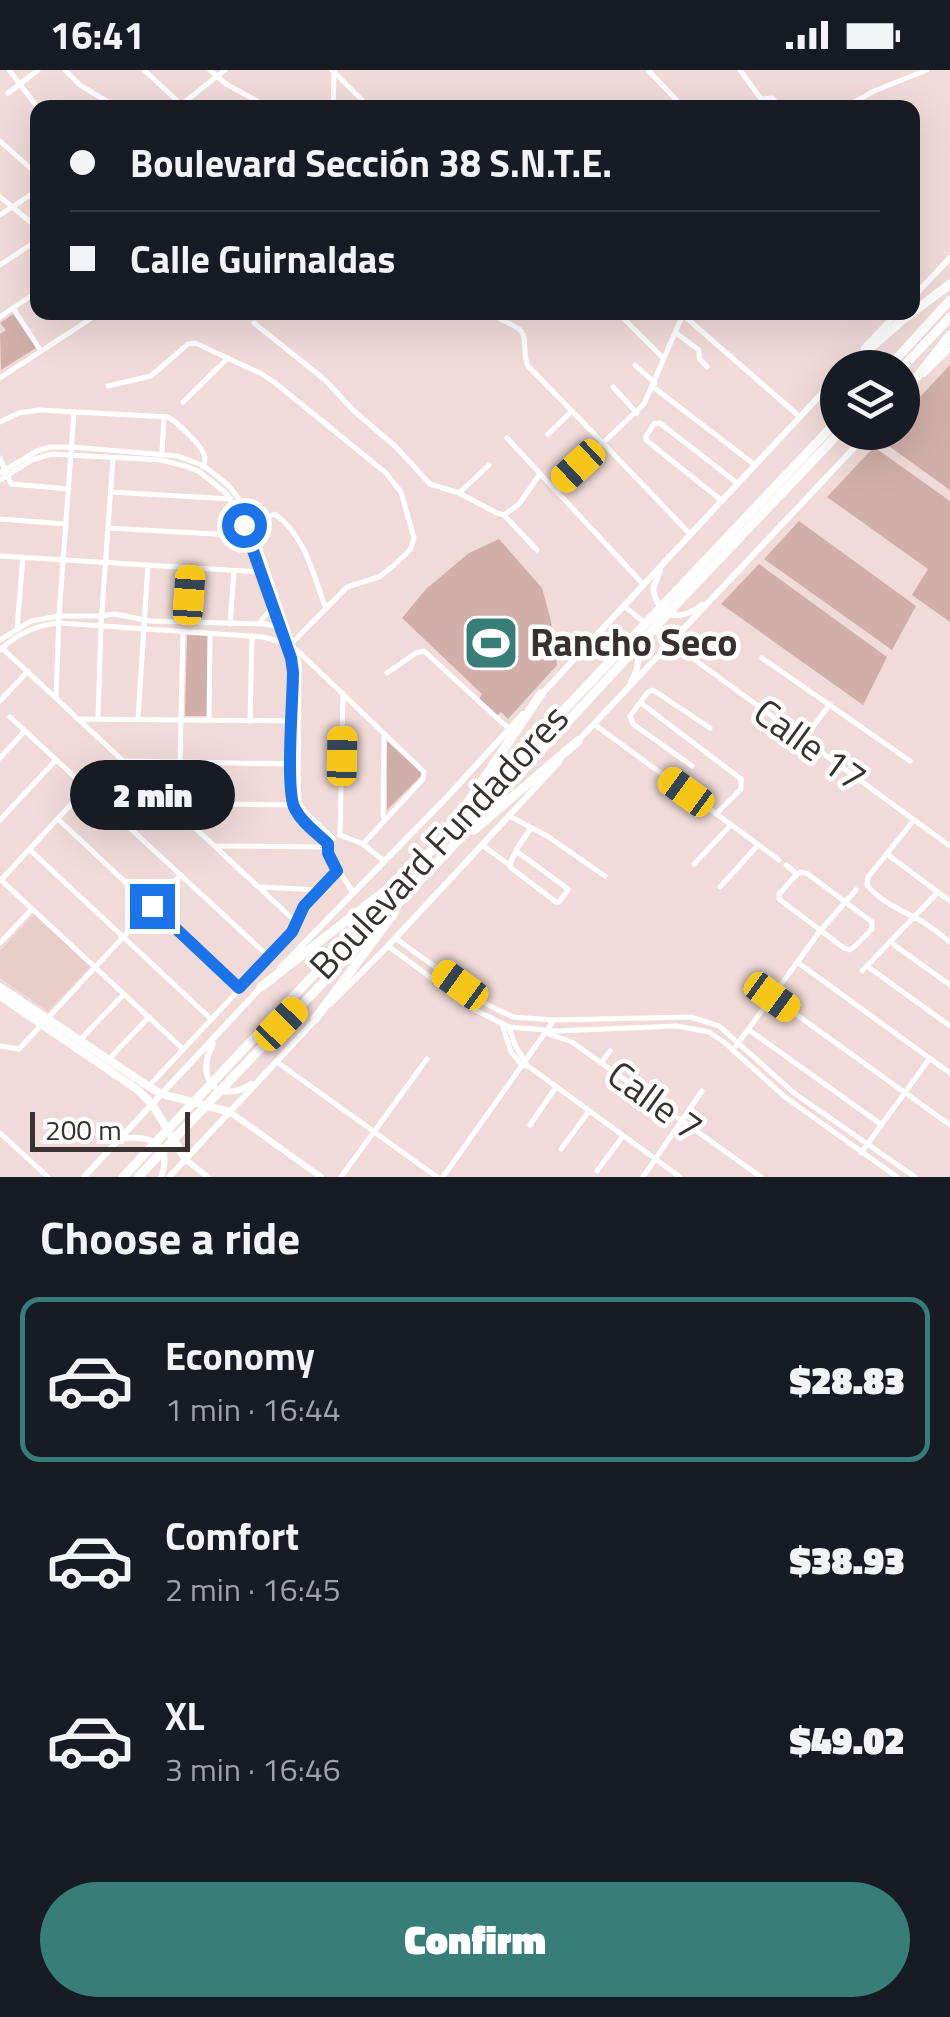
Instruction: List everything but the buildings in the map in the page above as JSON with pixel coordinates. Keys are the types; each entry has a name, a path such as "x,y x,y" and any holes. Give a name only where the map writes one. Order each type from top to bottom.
{"highway":[{"path":"920,307 950,284"},
{"path":"904,350 950,300"},
{"path":"919,350 950,317"},
{"path":"867,350 903,320"},
{"path":"920,373 950,335"},
{"name":"Boulevard Fundadores","path":"124,1177 448,850 820,440"},
{"name":"Boulevard Fundadores","path":"138,1177 408,873 564,709 822,450"},
{"path":"448,832 541,694"},
{"path":"448,850 580,740"},
{"path":"261,988 408,873"},
{"path":"315,1019 406,894"}],"main road":[{"path":"920,290 950,258"},
{"path":"863,350 891,320"},
{"path":"920,378 950,348"},
{"path":"84,1177 149,1100 162,1094 384,861 820,395"},
{"path":"170,1177 852,450"},
{"path":"671,552 652,589 663,609 686,615 722,589"},
{"path":"582,651 611,634 633,645 639,665 622,696"},
{"path":"0,987 149,1100 186,1160 208,1177"},
{"path":"0,996 79,1040 162,1094 230,1112 321,1177"},
{"path":"222,1030 206,1060 205,1069 212,1084 225,1092 234,1092 268,1072"},
{"path":"119,1140 140,1137 156,1143 165,1166 160,1177"}],"street":[{"path":"9,70 32,100"},
{"path":"8,93 38,70"},
{"path":"64,70 105,100"},
{"path":"144,70 175,100"},
{"path":"210,70 256,100"},
{"path":"188,100 225,70"},
{"path":"648,70 676,100"},
{"path":"740,70 761,98 774,100"},
{"path":"859,100 926,70"},
{"path":"333,71 334,100"},
{"path":"333,71 364,100"},
{"path":"0,141 30,168"},
{"path":"0,215 30,195"},
{"path":"0,197 30,222"},
{"path":"0,265 30,245"},
{"path":"0,316 30,296"},
{"path":"13,308 41,351"},
{"path":"0,378 89,320"},
{"path":"499,320 522,332 528,366 689,534"},
{"path":"624,320 664,360"},
{"path":"554,489 637,413 654,385 681,320"},
{"path":"690,320 800,416"},
{"path":"254,323 325,380 354,412 396,446 430,484 504,514 537,550"},
{"path":"676,332 699,350 698,358 708,367"},
{"path":"108,386 151,376 190,344 196,344 274,382 398,487 413,546 383,574 343,590 291,642"},
{"path":"183,402 228,358"},
{"path":"635,365 754,466"},
{"path":"613,387 637,413"},
{"path":"0,422 32,410 164,416 174,420 202,450 202,469"},
{"path":"56,698 74,412"},
{"path":"548,434 572,412"},
{"path":"162,457 164,416"},
{"path":"721,500 646,440 654,424 660,423 737,483"},
{"path":"507,438 643,584"},
{"path":"3,474 36,450 50,447 162,457 221,478 239,500 300,668 294,764 296,805 302,820 332,841"},
{"path":"98,719 113,453"},
{"path":"0,458 3,474 14,484 69,489"},
{"path":"459,493 489,465"},
{"path":"202,469 248,524"},
{"path":"504,514 520,504 540,474"},
{"path":"111,492 239,500"},
{"path":"248,524 274,514 294,532 304,546 326,609"},
{"path":"0,519 66,524"},
{"path":"108,528 252,536"},
{"path":"0,556 265,573"},
{"path":"17,628 23,557"},
{"path":"138,719 148,565"},
{"path":"187,623 191,568"},
{"path":"230,624 234,571"},
{"path":"265,573 281,628 291,642 425,774 363,844"},
{"path":"257,624 274,606"},
{"name":"Calle 17","path":"624,606 670,644 950,846"},
{"path":"1,646 24,632 59,620 122,614 144,625 183,632 291,642"},
{"path":"1,646 17,628 39,618 101,625 271,624 281,628"},
{"path":"180,762 183,632"},
{"path":"209,720 210,634"},
{"path":"250,720 252,636"},
{"path":"1,646 296,922"},
{"path":"387,673 424,651 509,729"},
{"path":"762,658 910,761"},
{"path":"0,701 28,672"},
{"path":"692,766 630,722 630,716 650,690 710,728"},
{"path":"343,693 332,841 337,871 354,892"},
{"path":"640,703 741,779 741,789 716,814"},
{"path":"803,740 830,704"},
{"path":"10,717 269,958"},
{"path":"78,718 296,721"},
{"path":"592,727 779,860"},
{"path":"0,758 26,731"},
{"path":"383,820 384,732"},
{"path":"0,820 56,760"},
{"path":"124,761 294,764"},
{"path":"87,788 0,880 183,1048"},
{"path":"168,802 296,805"},
{"path":"509,816 547,836 605,876"},
{"path":"58,818 239,988"},
{"path":"914,820 867,881 870,889 950,942"},
{"path":"694,864 731,825"},
{"path":"509,864 531,828"},
{"path":"214,846 332,841 363,844 384,861"},
{"path":"482,845 556,902 567,894 564,886 516,851"},
{"path":"720,887 758,845"},
{"path":"30,850 211,1019"},
{"path":"887,854 950,901"},
{"path":"786,865 797,874 808,874 846,902 872,922 872,929 850,950 820,931 779,900 779,894 797,874"},
{"path":"148,1086 292,932 300,911 337,871"},
{"path":"0,1046 19,1049 181,876"},
{"path":"258,887 318,890"},
{"path":"733,1050 820,931 856,890"},
{"path":"938,892 864,968 950,1026"},
{"path":"0,944 32,909"},
{"path":"395,938 500,1012 525,1020 691,1017 719,1026 794,1093 915,1177"},
{"path":"890,942 950,985"},
{"path":"388,946 475,1010 505,1026 547,1032 688,1027 717,1036 772,1088 897,1177"},
{"path":"797,962 950,1073"},
{"path":"79,1040 124,994"},
{"path":"772,997 950,1125"},
{"path":"108,1060 148,1017"},
{"path":"277,1062 440,1177 554,1020"},
{"path":"505,1026 512,1052 525,1064 680,1177"},
{"path":"749,1030 882,1125"},
{"name":"Calle 7","path":"547,1032 572,1042 602,1062 760,1177"},
{"path":"602,1062 610,1051"},
{"path":"861,1153 930,1058"},
{"path":"341,1177 427,1059"},
{"path":"530,1126 556,1088"},
{"path":"644,1177 702,1092"},
{"path":"561,1148 589,1111"},
{"path":"0,1133 48,1177"},
{"path":"597,1171 623,1136"}],"shaded area":[{"path":"13,314 36,348 1,370 0,334 6,330 0,323"},
{"path":"950,365 950,490 894,450 920,450 920,397"},
{"path":"871,450 878,450 950,501 950,622 912,595 928,569 827,497"},
{"path":"799,521 916,606 892,650 764,559"},
{"name":"Rancho Seco","path":"499,539 542,588 557,665 508,719 501,712 497,716 479,699 482,694 402,618 426,589 469,553"},
{"path":"759,564 887,657 863,705 721,604"},
{"path":"187,635 208,636 207,716 185,716"},
{"path":"387,741 423,774 387,810"},
{"path":"34,914 91,966 48,1011 0,978 0,951"}],"place":[{"name":"Rancho Seco","path":"491,643"}],"route":[{"path":"152,906 239,988 292,932 300,911 337,871 328,844 292,805 291,658 244,525"}]}
